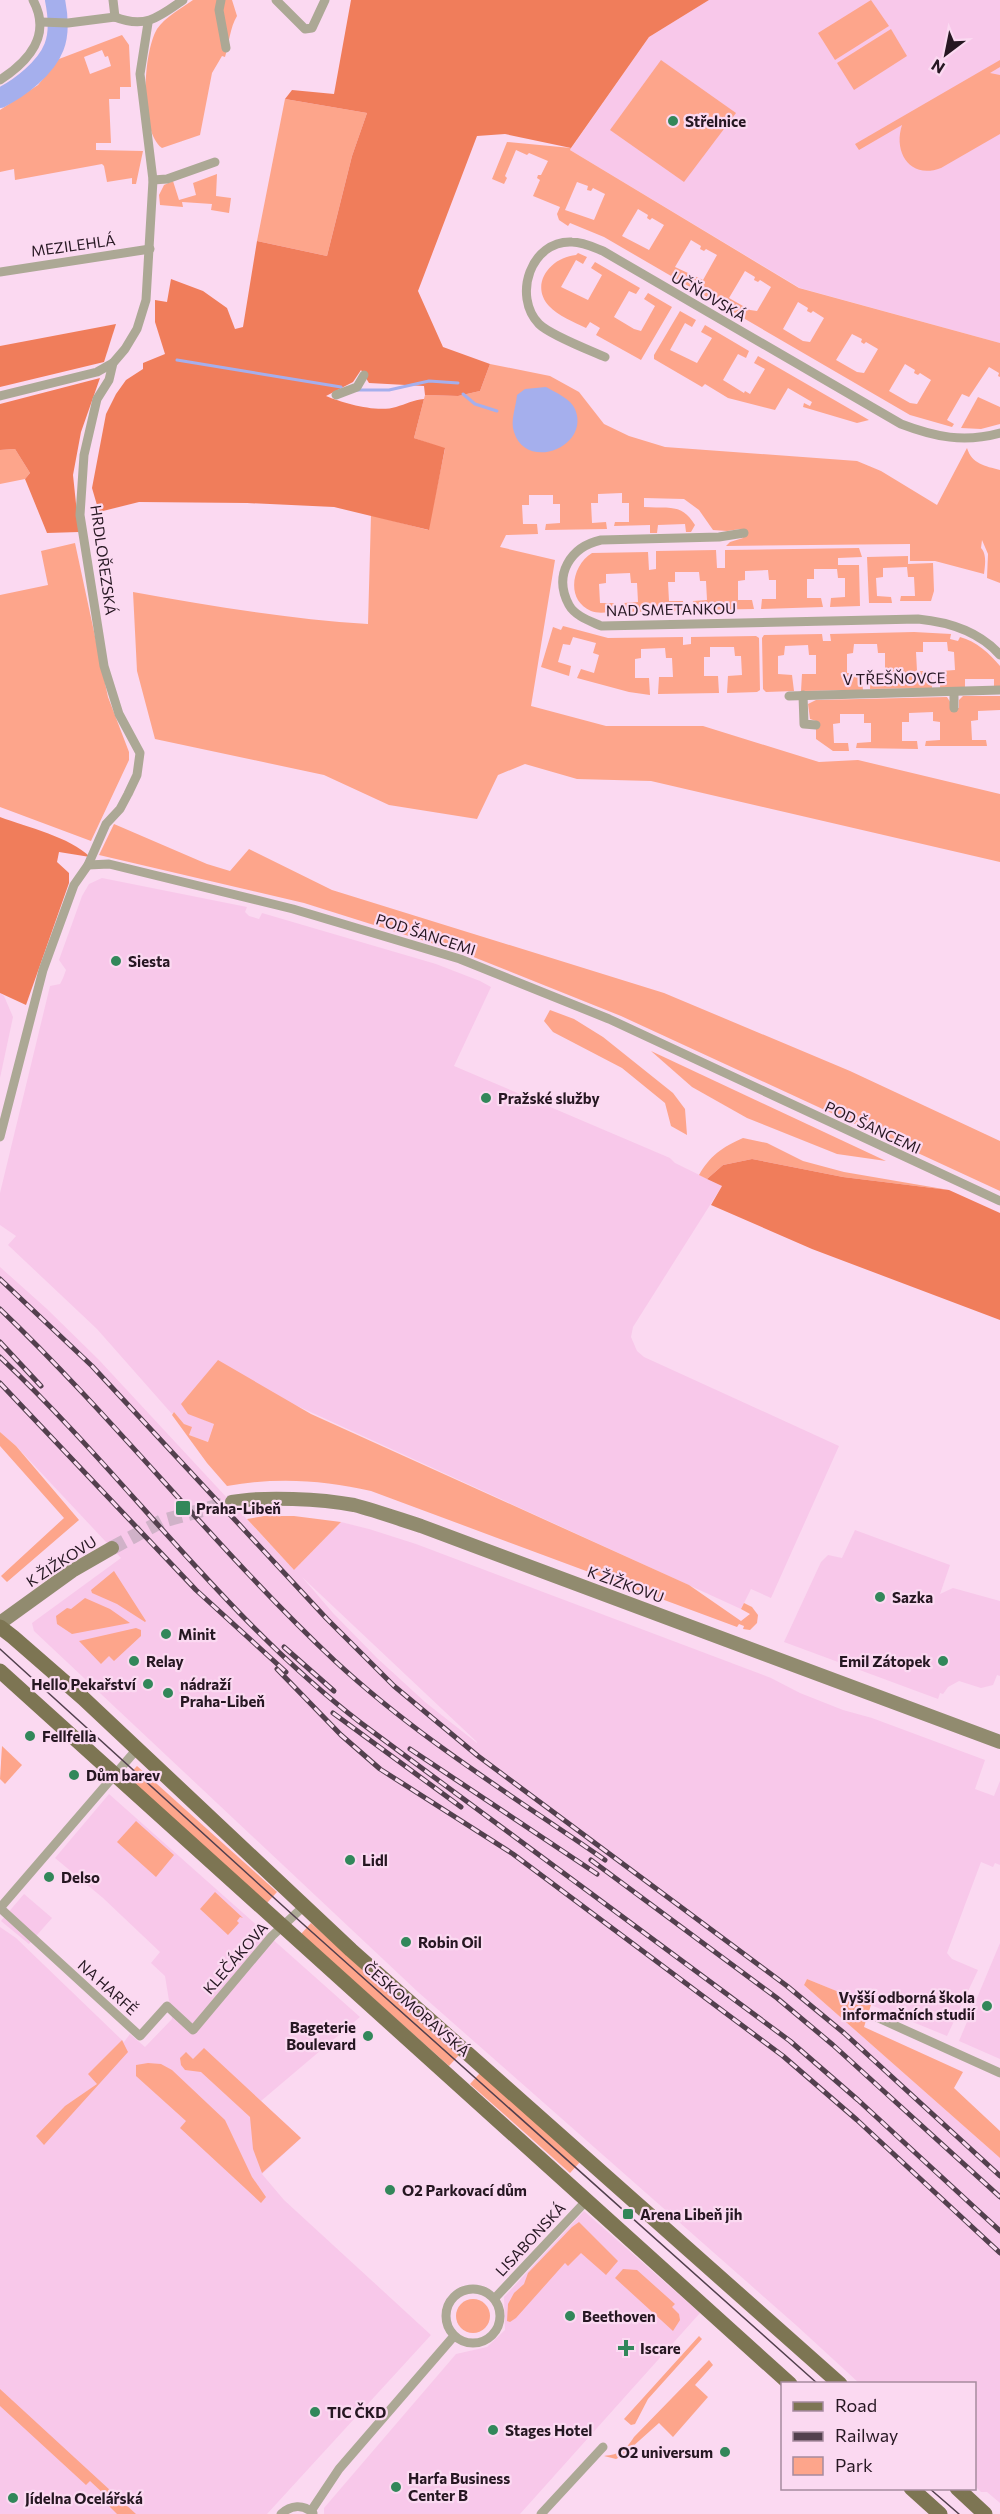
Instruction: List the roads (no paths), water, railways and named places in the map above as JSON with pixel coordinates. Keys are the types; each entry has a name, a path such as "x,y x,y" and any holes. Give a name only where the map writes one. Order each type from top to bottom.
{"main road":[{"name":"K ŽIŽKOVU","path":"232,1502 248,1499 290,1499 352,1505 421,1526 1000,1742"},
{"name":"K ŽIŽKOVU","path":"0,1623 72,1571 112,1548"},
{"name":"ČESKOMORAVSKÁ","path":"0,1627 43,1662 303,1907 838,2382"},
{"name":"ČESKOMORAVSKÁ","path":"0,1671 788,2382"},
{"path":"913,2490 940,2514"},
{"path":"959,2490 986,2514"}],"street":[{"path":"0,80 17,68 31,52 40,33 44,22 33,0"},
{"path":"113,0 115,17"},
{"path":"44,22 68,23 115,17 127,22 148,23 183,0"},
{"path":"221,0 219,10 226,48"},
{"path":"276,0 305,29 312,28 325,0"},
{"name":"HRDLOŘEZSKÁ","path":"88,865 106,824 120,809 137,775 140,753 119,714 104,666 80,515 84,455 91,418 97,399 109,380 113,363 125,349 140,321 146,300 153,180 140,74 148,23"},
{"path":"153,180 167,178 215,162"},
{"name":"UČŇOVSKÁ","path":"605,357 540,325 530,310 525,291 530,271 538,257 553,245 571,241 603,251 901,424 927,434 947,438 971,439 1000,433"},
{"name":"MEZILEHLÁ","path":"0,272 150,249"},
{"path":"0,396 97,372 113,363"},
{"path":"336,395 357,387 364,375"},
{"name":"NAD SMETANKOU","path":"744,533 719,537 601,540 590,543 579,548 570,558 564,572 563,588 570,607 583,619 601,626 918,619 938,621 968,631 1000,655"},
{"name":"V TŘEŠŇOVCE","path":"789,696 1000,690"},
{"path":"954,692 954,708"},
{"path":"803,695 804,724 816,724"},
{"name":"POD ŠANCEMI","path":"88,865 109,864 251,898 460,959 609,1019 1000,1201"},
{"path":"0,1137 43,970 74,885 88,865"},
{"name":"NA HARFĚ","path":"137,1749 0,1908 140,2036 167,2006 193,2030"},
{"name":"KLEČÁKOVA","path":"193,2030 282,1927 303,1907"},
{"path":"874,2016 1000,2073"},
{"name":"LISABONSKÁ","path":"495,2298 587,2200"},
{"name":"LISABONSKÁ","path":"481,2289 495,2298 501,2313 493,2335 478,2343 469,2343 454,2336 446,2322 451,2299 464,2290 481,2289"},
{"path":"281,2514 293,2507 305,2508 312,2512 339,2469 454,2336"},
{"path":"541,2514 603,2447"}],"water":[{"path":"546,387 570,402 575,409 577,423 574,434 566,444 555,450 531,451 521,444 513,428 517,395 525,389"}],"waterway":[{"path":"0,98 32,77 50,55 58,29 55,0"},
{"path":"177,360 341,387"},
{"path":"357,390 389,390 429,381 458,383"},
{"path":"463,394 475,404 497,411"}],"tunnel":[{"path":"112,1548 162,1521 232,1502"}],"tram line":[{"path":"0,1649 294,1916 816,2382"},
{"path":"931,2490 959,2514"}],"railway":[{"path":"0,1279 92,1366 327,1619 394,1686 478,1756 787,1986 844,2033 1000,2176"},
{"path":"0,1309 85,1396 249,1575 335,1661 399,1716 605,1860"},
{"path":"0,1342 41,1386"},
{"path":"0,1357 46,1402 264,1638 311,1682 361,1723 790,2041 858,2100 1000,2231"},
{"path":"0,1383 196,1590 286,1672"},
{"path":"284,1647 334,1691"},
{"path":"277,1669 341,1735 380,1769 513,1854 783,2056 857,2120 1000,2253"},
{"path":"333,1713 461,1807"},
{"path":"410,1749 597,1874"},
{"path":"591,1860 777,1998 833,2045 1000,2197"}],"place":[{"name":"Střelnice","path":"673,121"},
{"name":"Siesta","path":"116,961"},
{"name":"Pražské služby","path":"486,1098"},
{"name":"Praha-Libeň","path":"183,1508"},
{"name":"Sazka","path":"880,1597"},
{"name":"Minit","path":"166,1634"},
{"name":"Relay","path":"134,1661"},
{"name":"Emil Zátopek","path":"943,1661"},
{"name":"Hello Pekařství","path":"148,1684"},
{"name":"nádraží Praha-Libeň","path":"168,1693"},
{"name":"Fellfella","path":"30,1736"},
{"name":"Dům barev","path":"74,1775"},
{"name":"Lidl","path":"350,1860"},
{"name":"Delso","path":"49,1877"},
{"name":"Robin Oil","path":"406,1942"},
{"name":"Vyšší odborná škola informačních studií","path":"987,2006"},
{"name":"Bageterie Boulevard","path":"368,2036"},
{"name":"O2 Parkovací dům","path":"390,2190"},
{"name":"Arena Libeň jih","path":"628,2214"},
{"name":"Beethoven","path":"570,2316"},
{"name":"Iscare","path":"626,2348"},
{"name":"TIC ČKD","path":"315,2412"},
{"name":"Stages Hotel","path":"493,2430"},
{"name":"O2 universum","path":"725,2452"},
{"name":"Harfa Business Center B","path":"396,2487"},
{"name":"Jídelna Ocelářská","path":"13,2498"}]}
